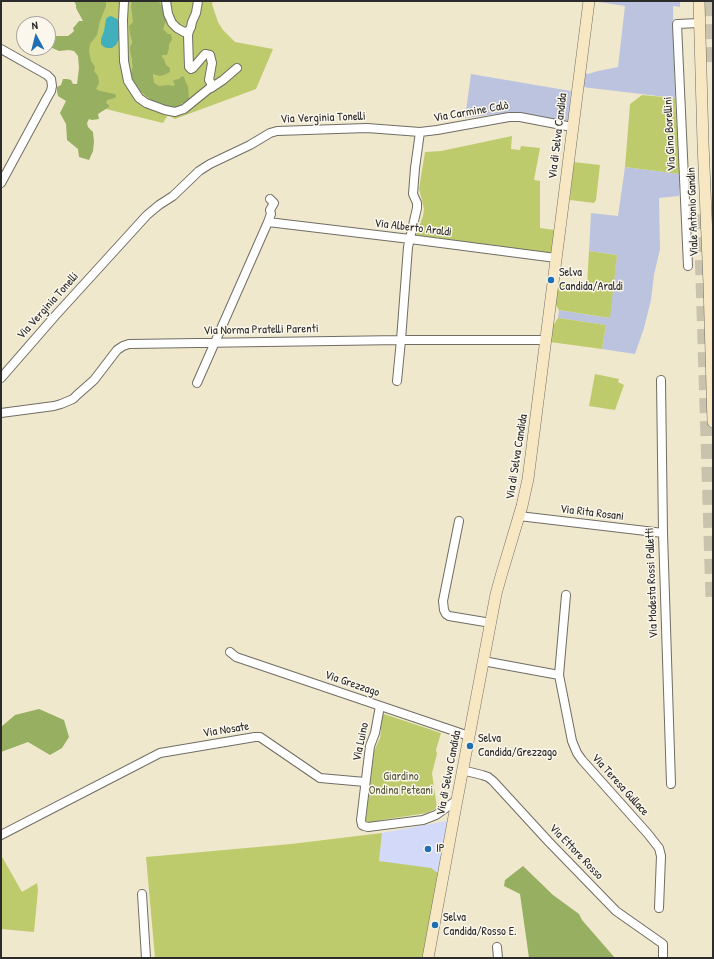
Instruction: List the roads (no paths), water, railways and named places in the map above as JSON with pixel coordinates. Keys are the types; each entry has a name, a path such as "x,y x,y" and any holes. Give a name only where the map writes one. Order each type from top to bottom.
{"street":[{"path":"124,1 124,61 128,81 139,98 146,103 165,110 173,115 184,109 238,68"},
{"path":"166,1 168,14 172,23 184,32 189,31"},
{"path":"198,1 188,35 189,67 191,69 193,68 205,54 210,55 212,63 209,80 211,88"},
{"name":"Via di Selva Candida","path":"428,958 462,770 491,623 501,576 527,488 589,1"},
{"name":"Viale Antonio Gandin","path":"700,1 703,150 713,422"},
{"name":"Via Gina Borellini","path":"688,266 677,24 700,23"},
{"path":"1,49 49,77 51,79 52,86 51,91 1,183"},
{"name":"Via Carmine Calò","path":"420,132 504,117 515,117 572,127"},
{"name":"Via Verginia Tonelli","path":"1,378 147,215 159,204 173,196 199,171 210,164 250,145 270,133 277,131 367,128 420,132"},
{"path":"397,381 408,247 417,208 417,202 413,194 420,132"},
{"path":"197,383 268,222 271,214 270,210 274,203 270,199"},
{"name":"Via Alberto Araldi","path":"268,222 556,258"},
{"name":"Via Norma Pratelli Parenti","path":"1,413 54,406 73,399 94,380 118,350 126,345 401,340 546,340"},
{"name":"Via Modesta Rossi Palletti","path":"660,380 662,533 671,784"},
{"name":"Via Rita Rosani","path":"519,516 662,533"},
{"path":"459,521 443,601 444,610 449,616 491,623"},
{"name":"Via Teresa Gullace","path":"566,595 559,675 570,733 577,753 648,834 660,851 659,908"},
{"name":"Via Grezzago","path":"230,652 236,657 469,736"},
{"path":"483,661 559,675"},
{"name":"Via Luino","path":"366,782 370,746 375,733 380,706"},
{"name":"Via Nosate","path":"1,835 160,753 254,737 260,738 320,778 366,782"},
{"name":"Via Ettore Rosso","path":"462,770 488,777 493,781 549,842 616,910 663,944 663,958"},
{"path":"366,782 361,820 362,825 365,827 423,820 436,814 457,800"},
{"path":"142,894 146,958"},
{"path":"497,947 498,958"}],"water":[{"path":"111,16 119,22 120,37 116,45 112,48 107,48 101,44 101,39 106,19"}],"tunnel":[{"path":"711,1 713,63"},
{"path":"701,214 713,598"}],"place":[{"name":"Selva Candida/Araldi","path":"551,280"},
{"name":"Selva Candida/Grezzago","path":"470,746"},
{"name":"IP","path":"428,849"},
{"name":"Selva Candida/Rosso E.","path":"435,925"}],"park label":[{"name":"Giardino Ondina Peteani","path":"401,784"}]}
